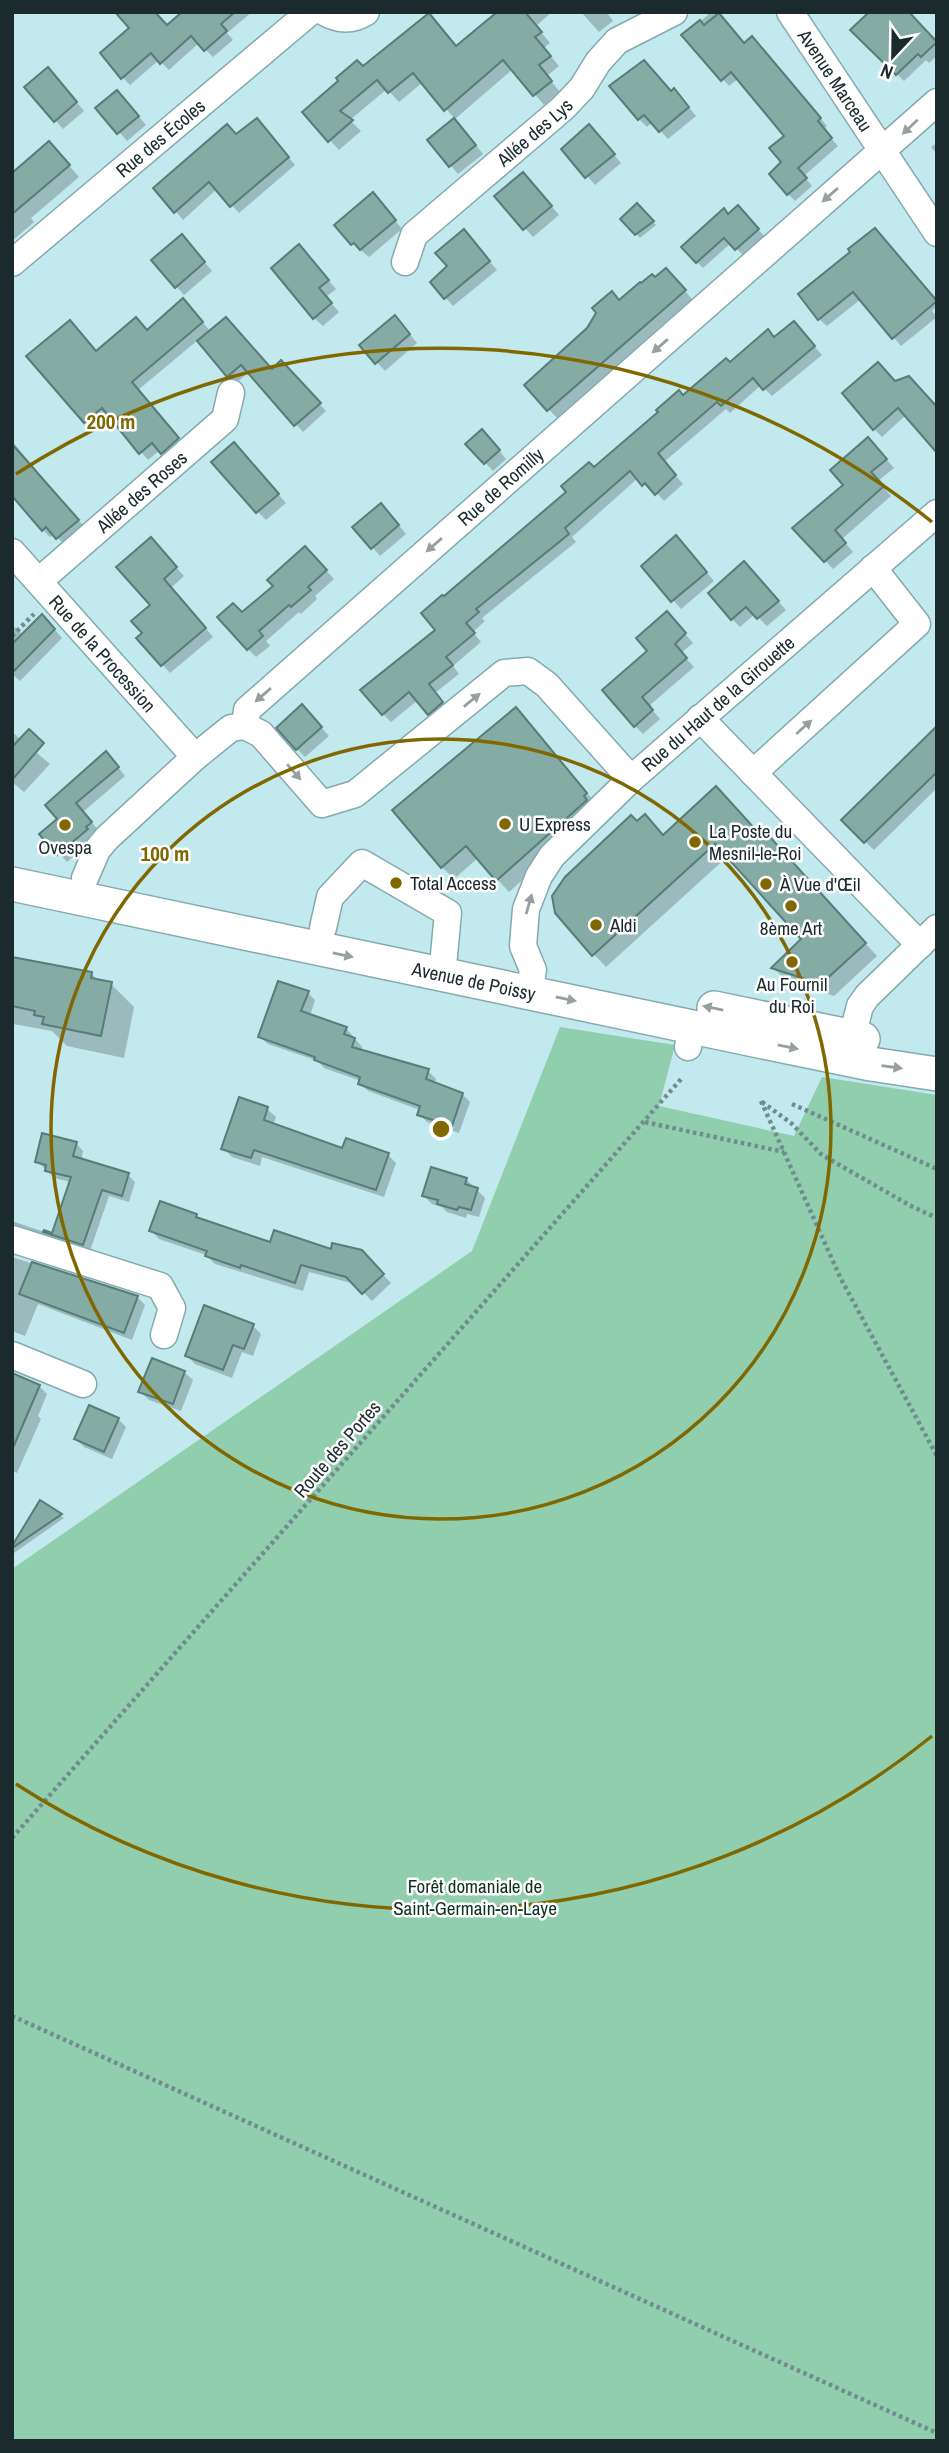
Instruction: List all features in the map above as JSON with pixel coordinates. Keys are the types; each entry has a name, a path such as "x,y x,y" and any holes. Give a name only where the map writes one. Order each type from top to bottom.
{"main road":[{"name":"Avenue de Poissy","path":"12,863 83,888 850,1048 937,1074"},
{"name":"Avenue de Poissy","path":"12,884 83,888 323,928 444,965"},
{"name":"Avenue de Poissy","path":"531,981 690,1037 937,1052"}],"street":[{"name":"Rue des Écoles","path":"12,263 310,12"},
{"path":"324,12 339,19 352,19 366,12"},
{"name":"Allée des Lys","path":"405,262 414,235 562,108 582,88 598,62 617,41 674,12"},
{"name":"Avenue Marceau","path":"790,12 937,233"},
{"name":"Rue de Romilly","path":"245,726 247,710 937,102"},
{"name":"Allée des Roses","path":"39,582 225,419 231,393"},
{"name":"Rue du Haut de la Girouette","path":"245,726 261,734 322,804 355,794 504,673 528,671 547,684 631,779 937,513"},
{"name":"Rue de la Procession","path":"12,552 195,757"},
{"path":"753,773 917,624 873,568"},
{"path":"700,718 753,773 928,937 860,1006 850,1048"},
{"path":"83,888 97,850 107,838 141,817 195,757 231,727 245,726"},
{"path":"531,981 523,946 526,909 538,876 552,856 631,779"},
{"path":"323,928 330,897 362,863 448,913 444,965"},
{"path":"12,1239 160,1286 172,1308 164,1335"},
{"path":"12,1354 83,1384"}],"path":[{"name":"Route des Portes","path":"12,1838 682,1078"},
{"path":"937,1218 822,1155 791,1123 761,1101 841,1279 937,1456"},
{"path":"792,1104 937,1168"},
{"path":"645,1122 784,1152"},
{"path":"12,2016 937,2433"}],"green space":[{"name":"Forêt domaniale de Saint-Germain-en-Laye","path":"560,1027 675,1045 659,1106 794,1136 822,1077 937,1095 937,2441 12,2441 12,1569 472,1251"}],"building":[{"path":"115,12 155,12 167,25 182,12 235,12 221,24 227,31 204,51 191,36 160,64 151,53 121,79 100,53 129,28"},
{"path":"497,12 525,12 542,32 535,37 551,56 539,65 552,81 533,96 503,60 444,111 413,73 388,93 377,80 340,111 353,120 328,142 302,112 338,81 336,78 357,60 363,66 429,13 456,46"},
{"path":"869,12 909,12 937,42 921,57 918,54 896,75 850,30"},
{"path":"719,13 744,43 752,36 821,118 818,121 832,138 798,168 807,178 787,195 769,174 781,162 769,148 784,136 731,72 721,81 681,35 700,20 704,25"},
{"path":"644,60 671,91 674,88 689,107 659,132 644,115 638,120 609,86"},
{"path":"48,67 77,102 54,122 24,87"},
{"path":"117,90 139,116 117,134 95,108"},
{"path":"257,118 289,157 230,207 209,182 174,213 153,188 227,124 236,134"},
{"path":"454,118 476,145 449,167 427,140"},
{"path":"589,124 615,154 585,178 561,149"},
{"path":"49,141 70,165 12,214 12,173"},
{"path":"523,172 552,206 523,230 494,196"},
{"path":"373,192 396,220 360,250 354,243 351,245 334,225"},
{"path":"637,203 654,221 635,235 620,219"},
{"path":"738,205 759,229 735,250 724,238 696,263 681,247 724,208 728,214"},
{"path":"875,228 937,301 892,339 853,292 818,320 798,294"},
{"path":"464,229 490,261 444,299 430,282 447,266 435,253"},
{"path":"182,234 205,262 175,288 151,260"},
{"path":"299,244 329,280 319,288 332,303 313,319 271,268"},
{"path":"666,268 686,290 547,411 524,385 587,328 596,313 592,308 612,291 619,300 640,282 652,274 655,277"},
{"path":"183,298 203,322 132,382 179,438 161,454 152,443 139,454 102,408 84,423 26,356 70,320 96,351 136,317 147,330"},
{"path":"395,315 410,334 375,364 359,345"},
{"path":"226,317 272,369 281,360 321,403 294,426 241,365 227,377 197,341"},
{"path":"794,321 815,346 763,390 753,378 721,406 717,402 658,453 676,475 655,495 645,483 642,486 630,471 565,528 569,534 476,609 479,612 466,623 475,633 446,657 453,665 429,684 443,702 428,715 409,692 382,715 360,690 435,630 421,613 566,492 561,486 589,462 594,467 658,412 656,410 679,390 683,395 726,358 730,362 768,329 774,337"},
{"path":"878,362 895,381 909,376 937,407 937,453 898,408 873,430 842,393"},
{"path":"482,429 500,450 484,464 465,444"},
{"path":"868,437 887,459 871,472 884,486 835,530 846,543 824,562 792,528 843,485 830,470"},
{"path":"234,442 279,494 256,513 211,462"},
{"path":"12,444 79,520 56,539 46,527 42,531 12,496"},
{"path":"381,503 399,525 371,549 352,527"},
{"path":"676,535 707,572 671,602 641,566"},
{"path":"151,537 177,567 164,579 206,628 161,666 136,638 142,633 131,621 150,605 116,567"},
{"path":"305,546 327,570 308,587 311,590 259,631 263,636 247,650 217,617 233,603 242,612 273,586 267,580"},
{"path":"744,561 779,601 757,619 746,607 731,620 708,593"},
{"path":"667,611 686,633 675,644 687,658 642,697 653,710 634,727 602,690 647,651 636,638"},
{"path":"42,614 55,629 12,673 12,644"},
{"path":"302,704 322,727 296,750 276,728"},
{"name":"U Express","path":"516,707 587,793 584,796 587,800 496,881 466,846 441,868 392,810"},
{"path":"937,726 937,772 864,843 841,820"},
{"path":"29,729 44,743 12,780 12,747"},
{"path":"106,751 119,767 76,803 92,822 86,827 88,829 57,855 39,834 57,819 45,805"},
{"path":"716,786 755,829 759,825 866,943 821,984 771,968 801,939 715,844 592,956 555,913 552,896 565,877 631,815 637,821 645,814 663,835"},
{"path":"12,957 92,972 91,978 112,982 101,1036 42,1024 44,1017 34,1015 35,1011 12,1006"},
{"path":"278,981 309,991 301,1011 347,1027 344,1034 355,1038 352,1047 429,1069 426,1079 463,1093 452,1126 417,1115 420,1106 358,1084 360,1077 314,1060 315,1057 258,1037"},
{"path":"239,1097 268,1107 264,1120 342,1148 346,1138 389,1153 376,1190 254,1150 251,1158 221,1149"},
{"path":"42,1133 77,1142 73,1156 129,1173 122,1196 102,1190 83,1245 43,1232 52,1233 71,1177 45,1171 46,1165 35,1162"},
{"path":"431,1167 467,1178 465,1184 478,1188 471,1210 459,1207 457,1210 437,1204 438,1200 422,1196"},
{"path":"160,1201 197,1214 196,1217 270,1242 274,1230 331,1249 332,1243 362,1250 384,1274 362,1294 346,1277 301,1265 295,1283 241,1265 240,1268 205,1256 207,1251 149,1231"},
{"path":"32,1262 138,1296 124,1333 19,1294"},
{"path":"204,1305 254,1324 244,1349 233,1345 223,1370 185,1356"},
{"path":"152,1358 185,1371 173,1404 138,1392"},
{"path":"12,1373 40,1385 12,1450"},
{"path":"89,1405 119,1418 104,1452 74,1439"},
{"path":"40,1500 62,1514 12,1548 12,1546"}],"place":[{"name":"U Express","path":"505,824"},
{"name":"Ovespa","path":"65,825"},
{"name":"La Poste du Mesnil-le-Roi","path":"695,842"},
{"name":"Total Access","path":"396,883"},
{"name":"À Vue d'Œil","path":"766,884"},
{"name":"8ème Art","path":"791,906"},
{"name":"Aldi","path":"596,925"},
{"name":"Au Fournil du Roi","path":"792,962"}]}
